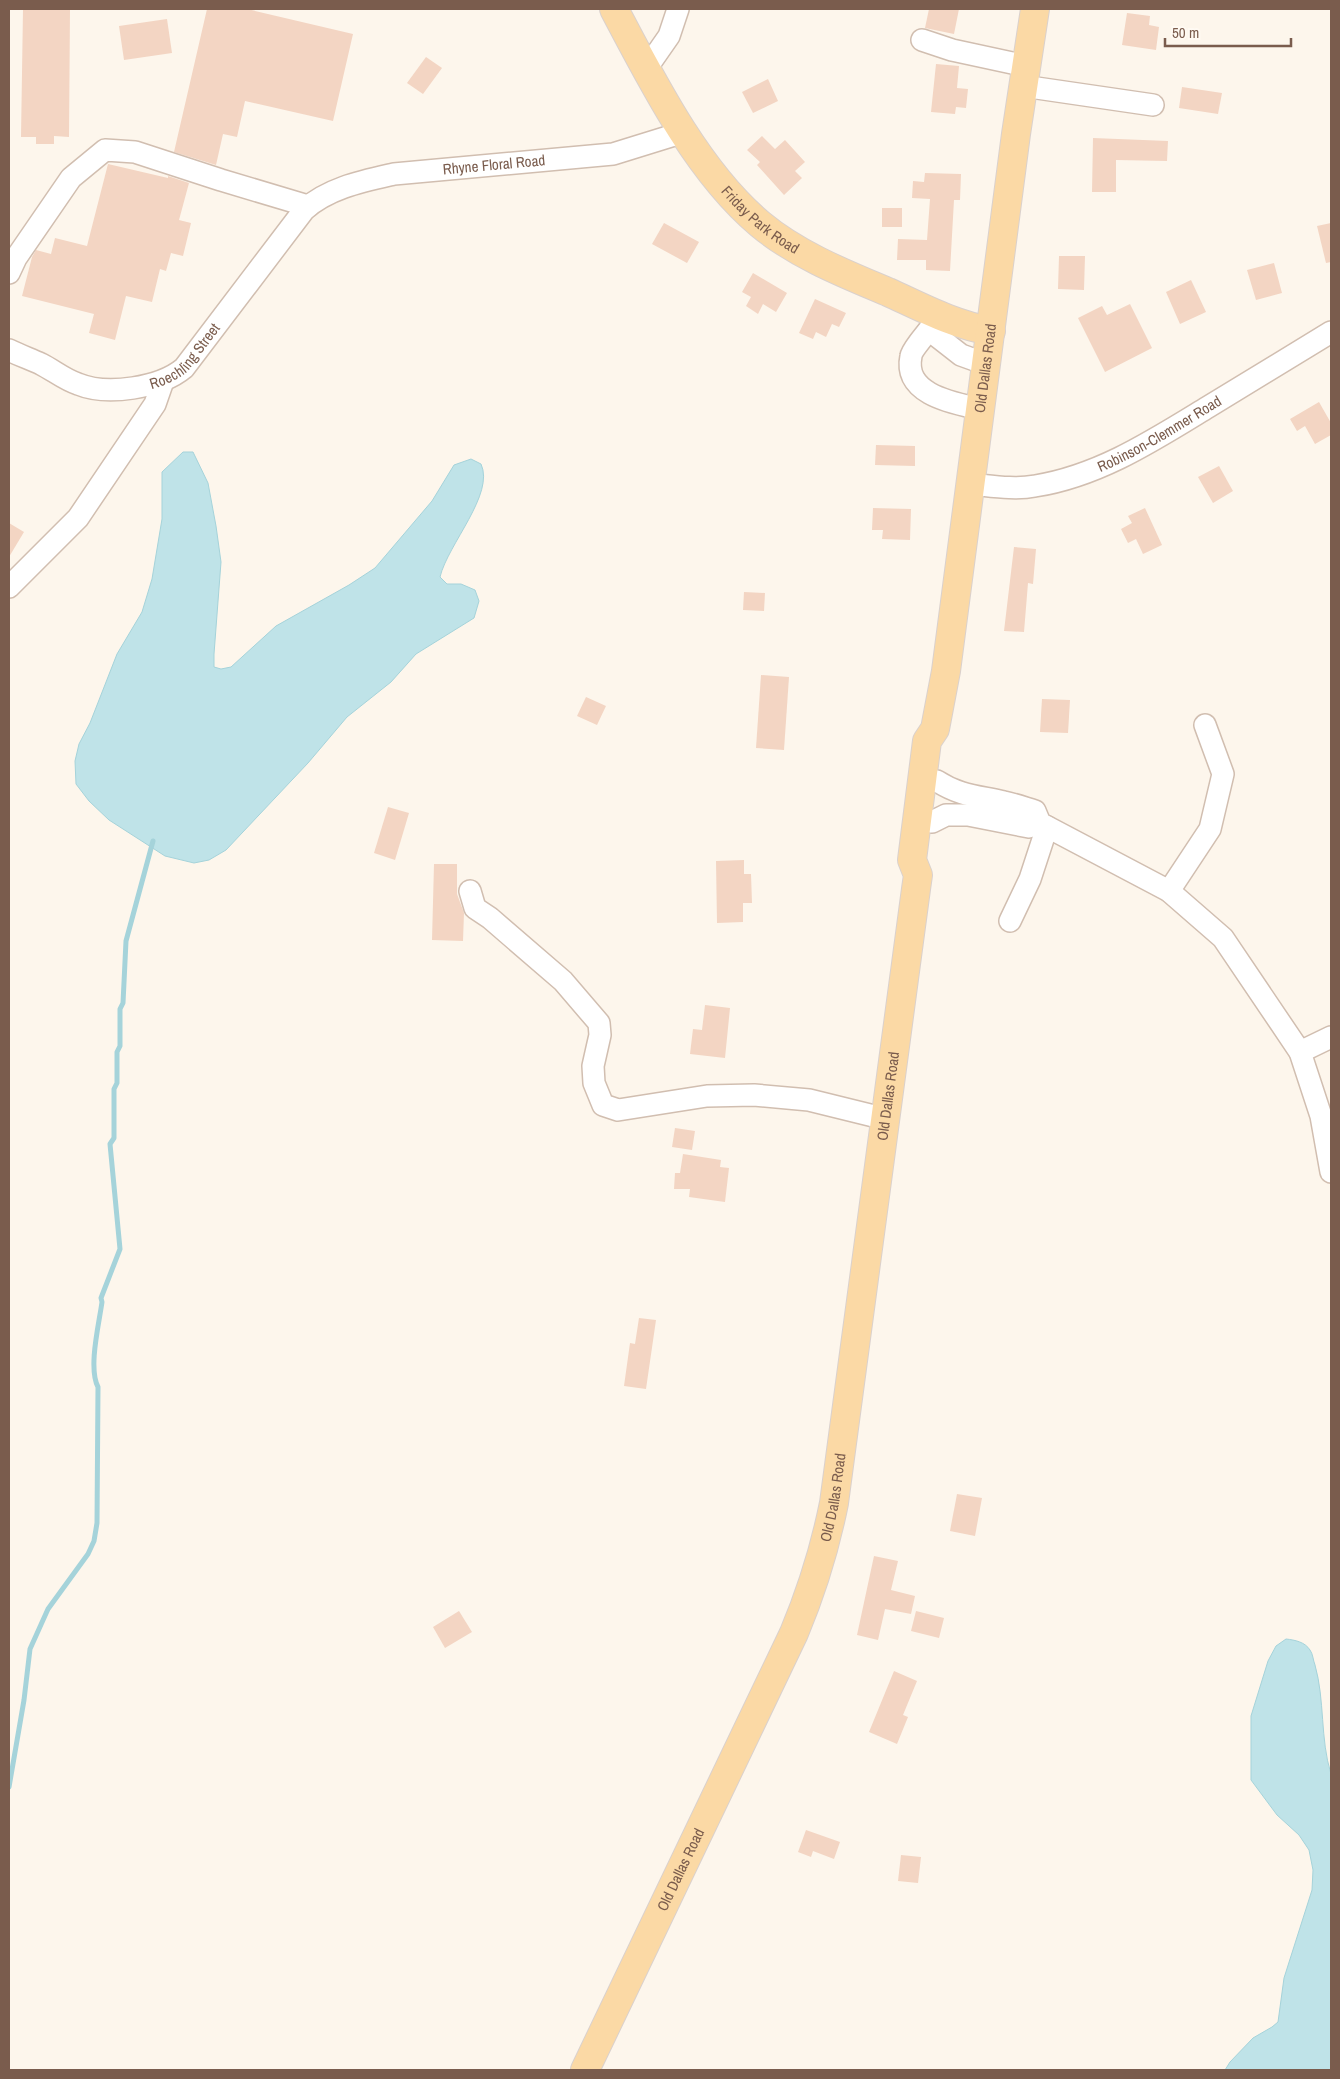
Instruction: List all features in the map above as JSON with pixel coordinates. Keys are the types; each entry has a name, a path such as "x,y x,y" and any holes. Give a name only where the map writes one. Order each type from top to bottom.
{"main road":[{"name":"Friday Park Road","path":"614,9 646,69 684,132 719,181 762,225 800,251 860,280 935,323 991,331"},
{"name":"Old Dallas Road","path":"918,875 912,860 927,741 935,729 946,671 1035,9"},
{"name":"Old Dallas Road","path":"585,2070 794,1633 821,1560 834,1502 918,875 925,864 932,822 941,744 935,729"}],"street":[{"path":"646,69 668,36 678,9"},
{"path":"922,40 1025,76 1153,105"},
{"name":"Rhyne Floral Road","path":"308,206 324,195 364,181 394,174 613,154 684,132"},
{"path":"9,273 16,258 71,178 105,150 135,152 308,206"},
{"name":"Roechling Street","path":"9,350 39,363 77,384 90,388 122,389 174,377 184,368 308,206"},
{"path":"980,409 944,401 929,394 918,383 911,372 910,355 935,323 961,355 986,364"},
{"name":"Robinson-Clemmer Road","path":"971,484 1019,488 1075,477 1098,469 1174,428 1331,332"},
{"path":"9,587 78,518 150,411 163,381"},
{"path":"1169,891 1210,829 1223,774 1205,725"},
{"path":"937,781 952,791 1035,811 1044,825 1169,891 1223,938 1300,1052 1321,1116 1331,1172"},
{"path":"932,822 946,815 968,815 1029,827 1044,825"},
{"path":"1010,921 1030,879 1044,825"},
{"path":"470,891 475,908 490,918 563,981 599,1023 600,1035 593,1066 594,1083 603,1105 618,1110 707,1096 754,1095 809,1100 886,1119"},
{"path":"1300,1052 1331,1037"}],"water":[{"path":"183,452 193,452 208,483 216,526 221,562 214,667 221,669 231,667 276,626 349,585 375,568 432,501 454,465 471,459 481,464 484,476 482,490 476,504 440,577 447,584 461,584 475,590 479,601 474,618 416,654 391,682 347,717 308,763 226,850 209,860 194,863 165,856 109,820 89,801 76,784 75,761 79,744 90,723 117,654 142,612 152,579 162,519 162,472"},
{"path":"1286,1639 1303,1643 1312,1653 1318,1678 1325,1747 1331,1774 1331,2070 1225,2070 1230,2062 1253,2038 1278,2022 1284,1978 1312,1890 1313,1870 1309,1850 1299,1835 1277,1815 1251,1780 1251,1716 1268,1661 1276,1646"}],"building":[{"path":"23,9 70,9 69,137 54,136 54,144 36,144 36,137 21,137"},
{"path":"207,9 247,9 353,34 333,121 245,101 237,137 223,134 216,165 174,152"},
{"path":"929,9 959,9 954,34 925,28"},
{"path":"1127,13 1150,16 1149,25 1159,27 1156,50 1122,45"},
{"path":"167,19 172,53 124,60 119,26"},
{"path":"426,57 442,68 423,94 407,83"},
{"path":"936,64 959,66 957,88 968,89 966,108 956,107 955,114 931,112"},
{"path":"768,79 778,101 753,113 742,92"},
{"path":"1182,87 1222,93 1218,114 1179,108"},
{"path":"762,136 775,149 785,140 805,162 795,171 802,178 784,195 757,165 760,162 747,150"},
{"path":"1093,138 1168,141 1167,161 1116,160 1116,192 1092,192"},
{"path":"108,164 168,178 168,176 189,183 179,220 191,223 183,256 171,253 166,271 160,269 152,302 126,296 115,340 89,333 94,314 22,296 32,257 36,250 51,254 55,238 87,246"},
{"path":"925,173 961,174 960,200 954,200 950,271 926,270 926,260 897,260 898,239 927,240 930,199 912,198 913,181 924,182"},
{"path":"882,208 902,208 902,227 882,227"},
{"path":"664,223 699,242 687,263 652,244"},
{"path":"1331,223 1331,262 1326,263 1317,226"},
{"path":"1059,256 1085,256 1084,290 1058,289"},
{"path":"1274,263 1282,293 1256,300 1247,270"},
{"path":"753,273 787,293 776,312 763,304 758,314 746,306 751,297 742,292"},
{"path":"1191,280 1206,312 1180,324 1166,292"},
{"path":"815,299 846,313 839,327 832,324 826,337 816,332 813,339 799,333"},
{"path":"1130,304 1152,348 1105,372 1078,318 1102,306 1107,315"},
{"path":"1319,402 1331,423 1331,435 1315,444 1305,426 1297,431 1290,419"},
{"path":"876,445 915,446 915,466 875,465"},
{"path":"1219,466 1233,491 1213,503 1198,477"},
{"path":"873,508 911,509 910,540 882,539 883,530 872,530"},
{"path":"1145,508 1162,545 1143,554 1136,539 1128,543 1121,529 1132,523 1128,516"},
{"path":"9,523 24,532 9,557"},
{"path":"1014,547 1036,549 1033,584 1028,583 1024,632 1004,631"},
{"path":"744,592 765,593 764,611 743,610"},
{"path":"761,675 789,677 784,750 756,748"},
{"path":"586,697 606,706 597,725 577,716"},
{"path":"1042,699 1070,700 1068,733 1040,732"},
{"path":"388,807 409,813 395,860 374,853"},
{"path":"744,860 744,874 751,874 752,903 743,903 743,922 717,923 716,861"},
{"path":"434,864 457,864 457,894 464,913 463,941 432,940"},
{"path":"705,1005 730,1008 725,1058 690,1054 693,1029 702,1030"},
{"path":"675,1128 695,1131 692,1150 672,1147"},
{"path":"683,1154 721,1160 720,1167 729,1168 725,1202 689,1197 690,1189 674,1189 675,1173 680,1173"},
{"path":"639,1318 656,1320 646,1389 624,1386 630,1343 635,1344"},
{"path":"957,1494 982,1498 975,1536 950,1531"},
{"path":"874,1556 898,1561 891,1590 915,1596 911,1614 885,1609 878,1640 857,1635"},
{"path":"459,1611 472,1632 445,1648 433,1627"},
{"path":"916,1611 944,1618 939,1638 911,1631"},
{"path":"894,1671 917,1681 903,1715 908,1717 897,1744 869,1732"},
{"path":"806,1830 840,1842 834,1859 813,1851 811,1857 798,1852"},
{"path":"901,1855 921,1857 918,1883 898,1881"}],"waterway":[{"path":"9,1787 24,1700 30,1649 48,1609 88,1554 94,1541 97,1523 98,1387 95,1379 94,1358 101,1298 120,1249 110,1144 114,1138 114,1089 117,1083 117,1052 120,1046 120,1009 123,1003 126,941 153,841"}]}
